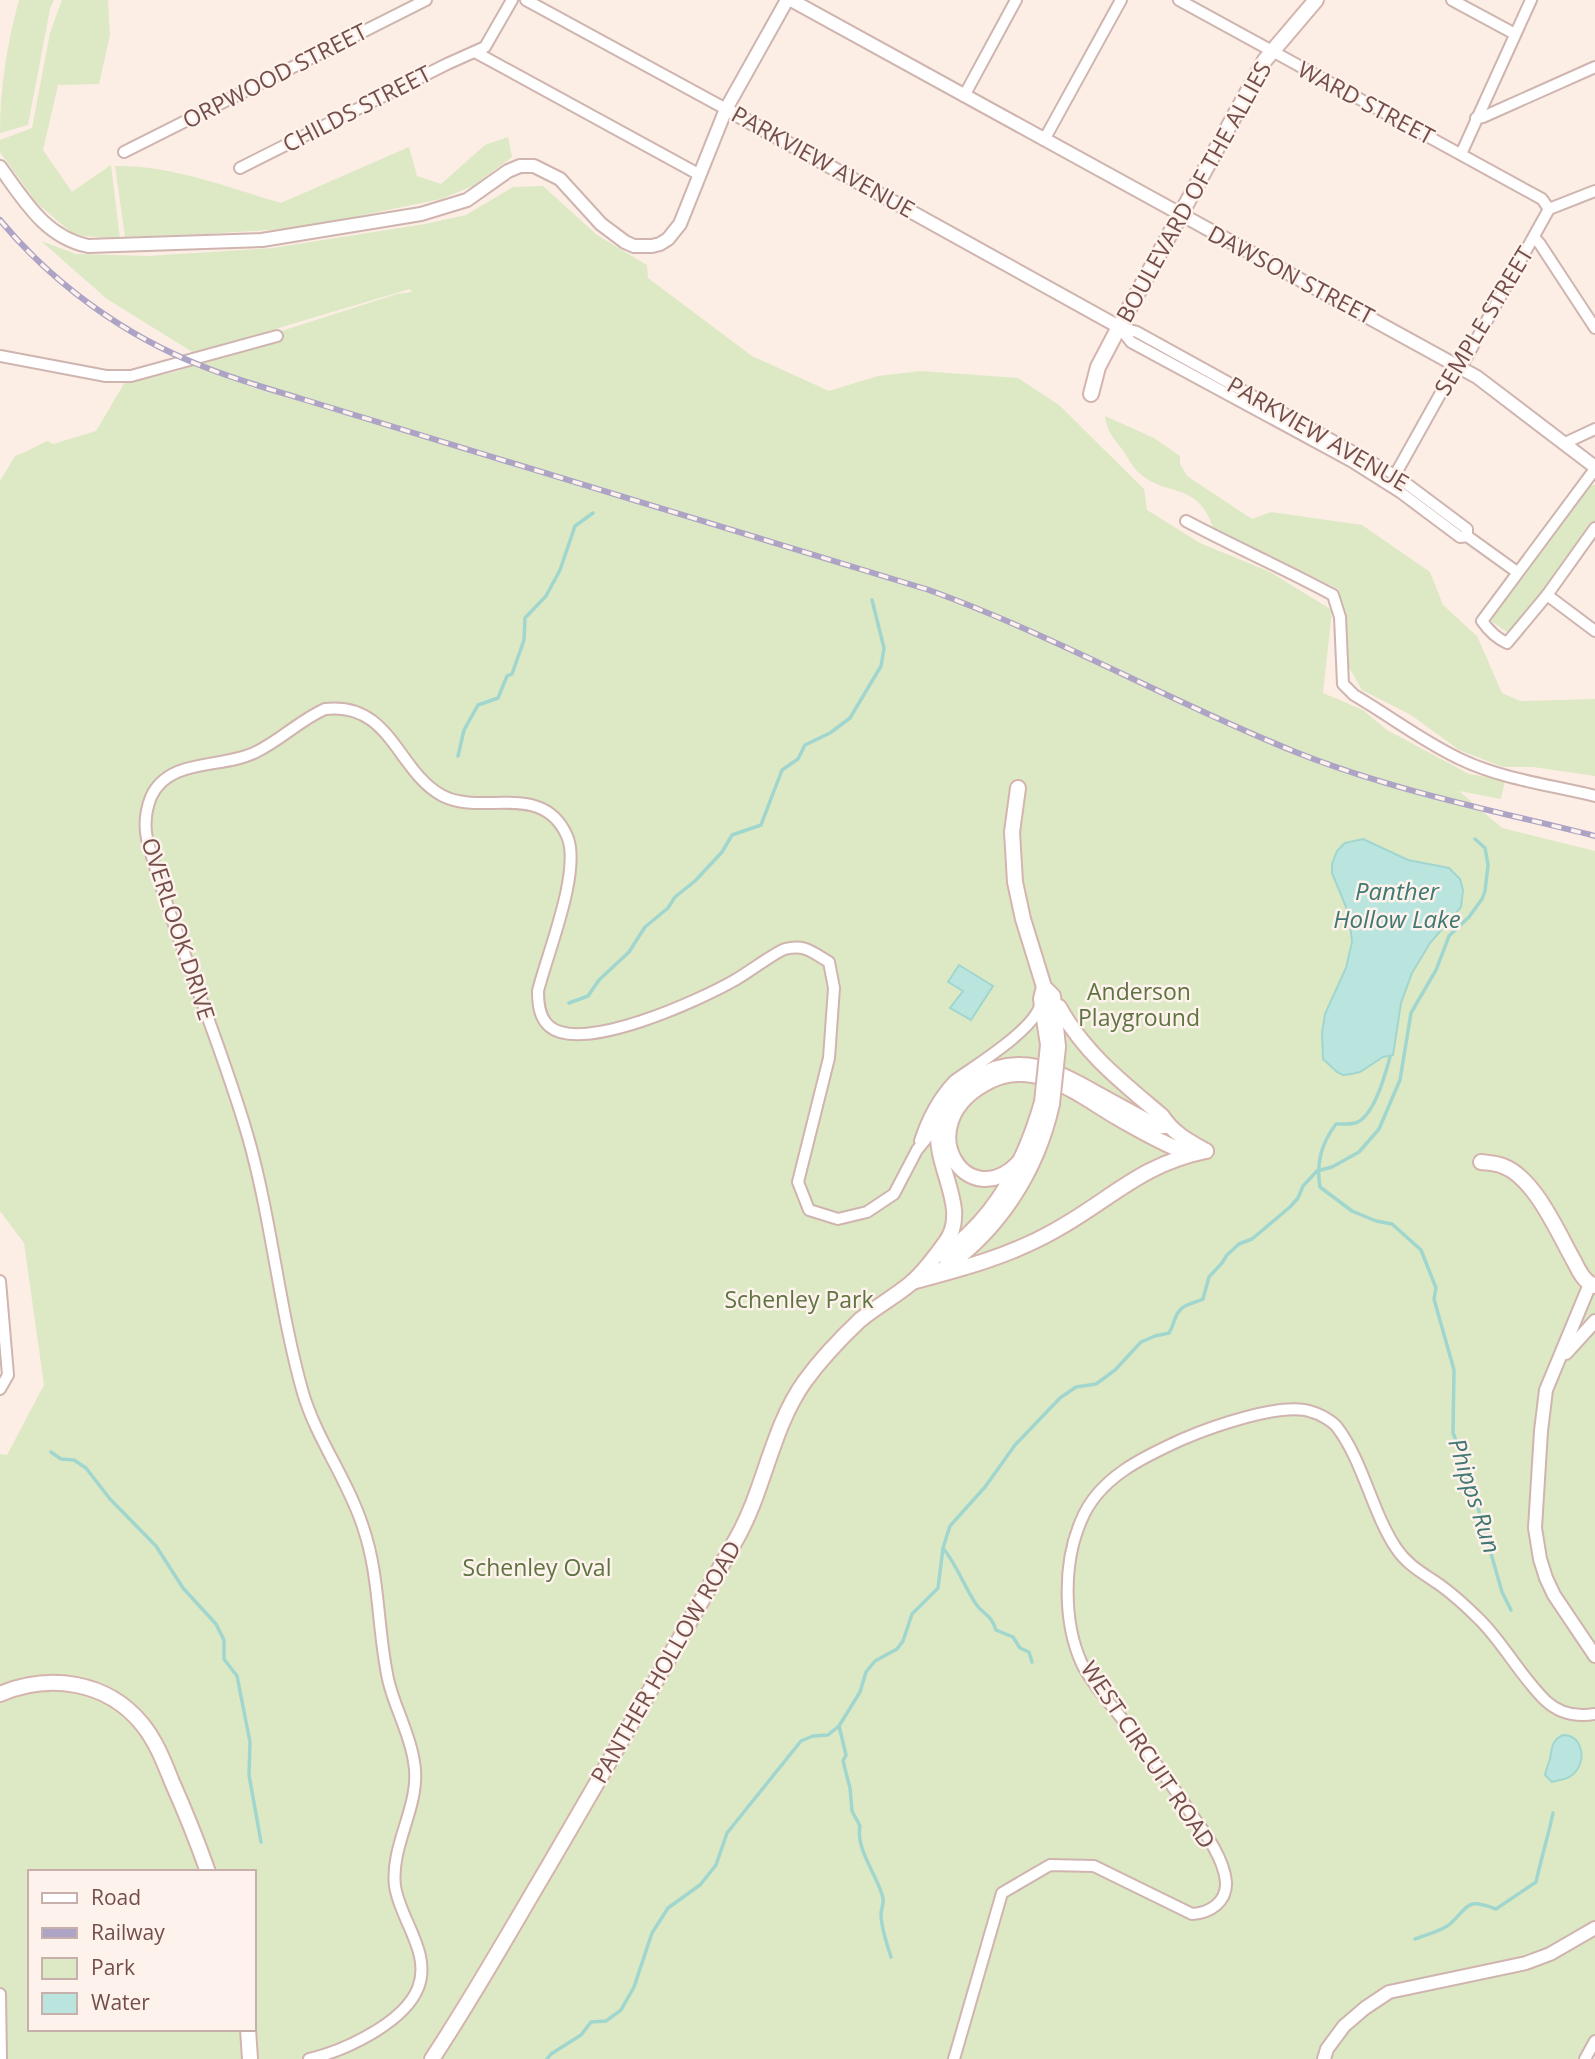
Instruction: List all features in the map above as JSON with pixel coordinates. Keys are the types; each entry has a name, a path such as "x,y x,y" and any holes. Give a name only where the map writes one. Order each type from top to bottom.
{"main road":[{"name":"BOULEVARD OF THE ALLIES","path":"1091,394 1098,367 1271,51 1316,0"},
{"path":"929,1271 976,1242 1009,1205 1033,1162 1048,1124 1047,1103 1053,1046 1046,994 1023,919 1015,882 1012,832 1018,788"},
{"path":"929,1271 1025,1247 1056,1231 1151,1168 1206,1151 1169,1126 1162,1116 1093,1057 1046,994"},
{"path":"929,1271 948,1240 953,1226 952,1198 937,1142 938,1124 951,1101 969,1083 990,1071 1016,1064 1030,1064 1056,1072 1156,1126 1169,1126"},
{"path":"1021,1160 1013,1170 1000,1176 978,1177 965,1172 956,1164 948,1145 949,1125 960,1105 989,1081 1012,1075 1033,1075 1055,1081 1161,1142 1190,1154"},
{"path":"929,1271 987,1214 1021,1160 1047,1103"},
{"path":"1151,1168 1169,1126"},
{"path":"1481,1162 1502,1165 1516,1172 1552,1222 1580,1272 1592,1285"},
{"name":"PANTHER HOLLOW ROAD","path":"432,2059 586,1801 740,1531 784,1419 804,1382 862,1319 929,1271"},
{"path":"0,1694 28,1684 69,1683 95,1690 131,1713 141,1722 156,1745 207,1870"},
{"path":"248,2031 250,2059"}],"street":[{"name":"ORPWOOD STREET","path":"124,152 426,0"},
{"name":"CHILDS STREET","path":"240,168 485,47 512,0"},
{"name":"PARKVIEW AVENUE","path":"526,0 1119,327 1136,332 1395,475 1467,529 1467,536"},
{"path":"0,167 49,229 72,242 96,247 262,240 421,214 467,201 508,171 520,166 534,166 560,179 601,224 625,243 652,246 660,244 675,232 726,109 789,0"},
{"name":"DAWSON STREET","path":"789,0 1477,377 1595,468"},
{"path":"964,96 1016,0"},
{"path":"1044,140 1121,0"},
{"name":"WARD STREET","path":"1179,0 1542,199 1549,209"},
{"path":"1452,0 1515,34"},
{"path":"1461,154 1531,0"},
{"path":"475,52 700,175"},
{"path":"1476,118 1595,67"},
{"path":"1549,209 1595,191"},
{"name":"SEMPLE STREET","path":"1395,475 1452,373 1465,360 1549,209"},
{"path":"1534,237 1592,315 1595,328"},
{"name":"PARKVIEW AVENUE","path":"1119,327 1131,342 1351,461 1401,492 1460,537 1467,536 1517,572"},
{"path":"0,356 106,376 131,376 277,336"},
{"path":"1565,443 1595,429"},
{"path":"1595,468 1482,621 1499,639 1507,643 1547,595 1595,528"},
{"path":"1186,521 1333,595 1340,617 1343,684 1354,695 1462,761 1498,773 1595,796"},
{"path":"1547,595 1595,631"},
{"name":"OVERLOOK DRIVE","path":"309,2059 332,2053 365,2036 406,2008 417,1991 422,1974 421,1962 399,1904 395,1883 400,1842 416,1777 414,1757 388,1680 374,1569 364,1530 355,1503 304,1396 287,1323 266,1206 253,1156 223,1060 159,885 144,827 148,806 155,790 172,774 185,769 238,759 256,752 325,709 347,709 372,720 383,729 429,786 442,795 458,802 530,804 552,816 564,829 572,860 538,991 538,1005 550,1027 570,1034 607,1031 674,1010 733,981 782,950 805,947 829,962 834,988 829,1058 798,1182 809,1210 838,1219 867,1212 894,1194 945,1091 954,1081 1026,1028 1038,1013 1046,994"},
{"name":"OVERLOOK DRIVE","path":"917,1150 938,1124"},
{"path":"0,1280 8,1375 0,1389"},
{"path":"1592,1285 1546,1390 1536,1503 1537,1544 1546,1578 1553,1595 1595,1656"},
{"path":"1557,1363 1595,1321"},
{"name":"WEST CIRCUIT ROAD","path":"954,2059 1002,1893 1051,1864 1094,1866 1192,1913 1205,1913 1223,1897 1226,1886 1224,1873 1204,1832 1165,1774 1083,1666 1073,1640 1069,1581 1072,1548 1081,1520 1095,1494 1115,1477 1154,1452 1222,1423 1286,1409 1311,1411 1336,1425 1384,1527 1406,1561 1438,1583 1476,1616 1547,1702 1569,1715 1595,1714"},
{"path":"1324,2059 1327,2049 1344,2026 1389,1992 1526,1963 1550,1954 1595,1928"},
{"path":"0,1994 1,2059"},
{"path":"1585,2059 1595,2041"}],"green space":[{"path":"19,0 54,0 28,125 0,133 5,66"},
{"path":"62,0 108,0 110,35 99,84 58,85 43,150 72,192 111,165 120,239 74,235 36,202 0,152 0,140 32,128 50,33"},
{"path":"508,137 512,157 473,186 441,199 300,228 125,237 115,166 178,173 281,203 409,147 417,176 441,184 485,145"},
{"name":"Schenley Park","path":"543,186 597,235 647,265 648,278 752,356 829,391 878,376 921,371 1018,378 1059,405 1144,489 1147,510 1200,543 1270,572 1332,610 1323,693 1363,710 1387,730 1469,774 1505,780 1501,799 1459,791 1502,828 1595,851 1595,2041 1585,2059 0,2059 0,1454 7,1455 44,1385 24,1243 0,1211 0,481 15,456 48,441 53,444 96,431 125,382 176,372 272,334 397,294 412,292 410,289 194,353 107,299 41,241 76,254 148,256 272,248 466,215 513,187"},
{"path":"1105,416 1154,438 1180,456 1180,464 1187,476 1252,519 1271,512 1362,525 1430,572 1443,605 1477,636 1502,693 1520,701 1595,699 1595,776 1533,767 1503,767 1459,750 1411,715 1362,690 1347,664 1338,589 1213,528 1207,513 1190,496 1148,480 1138,472 1111,434"},
{"path":"1595,485 1595,523 1516,628 1507,632 1492,622 1491,617 1586,489"}],"water":[{"name":"Panther Hollow Lake","path":"1363,839 1408,860 1449,868 1460,879 1463,890 1461,907 1430,943 1412,973 1401,1003 1393,1055 1383,1057 1360,1072 1343,1075 1323,1059 1322,1033 1325,1014 1346,968 1352,942 1349,914 1332,873 1332,864 1337,851 1345,843"},
{"path":"959,965 993,986 971,1020 950,1008 963,991 948,982"},
{"path":"1563,1735 1578,1742 1580,1764 1571,1776 1552,1782 1545,1773 1553,1743"}],"waterway":[{"path":"458,756 464,730 478,705 498,698 507,676 512,674 524,640 525,618 546,596 560,570 575,526 593,513"},
{"path":"569,1003 588,996 599,980 629,952 645,927 668,908 675,897 695,881 722,852 732,835 761,825 782,770 798,759 805,745 830,733 850,718 881,666 884,648 872,600"},
{"path":"547,2059 581,2035 591,2022 606,2021 621,2010 634,1987 652,1933 668,1908 700,1885 716,1865 727,1833 801,1741 813,1736 828,1735 839,1726 860,1692 866,1672 875,1661 897,1649 903,1641 912,1614 938,1588 943,1548 950,1526 985,1487 1015,1445 1060,1398 1076,1387 1096,1384 1115,1370 1141,1342 1169,1333 1181,1309 1203,1299 1209,1277 1227,1255 1239,1244 1252,1239 1290,1207 1303,1186 1317,1171 1332,1167 1359,1152 1379,1129 1400,1080 1411,1013 1436,970 1449,936 1469,917 1485,891 1488,865 1485,848 1475,839"},
{"name":"Phipps Run","path":"1390,1057 1369,1111 1358,1122 1336,1124 1327,1139 1319,1162 1320,1187 1352,1211 1392,1224 1421,1250 1436,1288 1434,1299 1454,1370 1453,1433 1462,1455 1467,1488 1478,1508 1502,1592 1511,1610"},
{"path":"51,1452 61,1459 74,1460 86,1468 110,1499 156,1546 183,1588 216,1624 224,1640 224,1659 237,1676 250,1742 249,1775 261,1842"},
{"path":"943,1548 977,1605 996,1630 1013,1637 1020,1648 1029,1652 1032,1662"},
{"path":"839,1726 846,1755 843,1761 850,1788 852,1811 860,1826 859,1835 864,1853 883,1898 882,1925 891,1957"},
{"path":"1415,1939 1447,1926 1469,1905 1479,1904 1496,1909 1536,1882 1553,1813"}],"railway":[{"path":"0,220 43,266 92,306 145,340 214,371 929,590 1023,628 1251,734 1298,753 1445,799 1595,836"}],"park label":[{"name":"Anderson Playground","path":"1139,1005"},
{"name":"Schenley Oval","path":"537,1568"}]}
